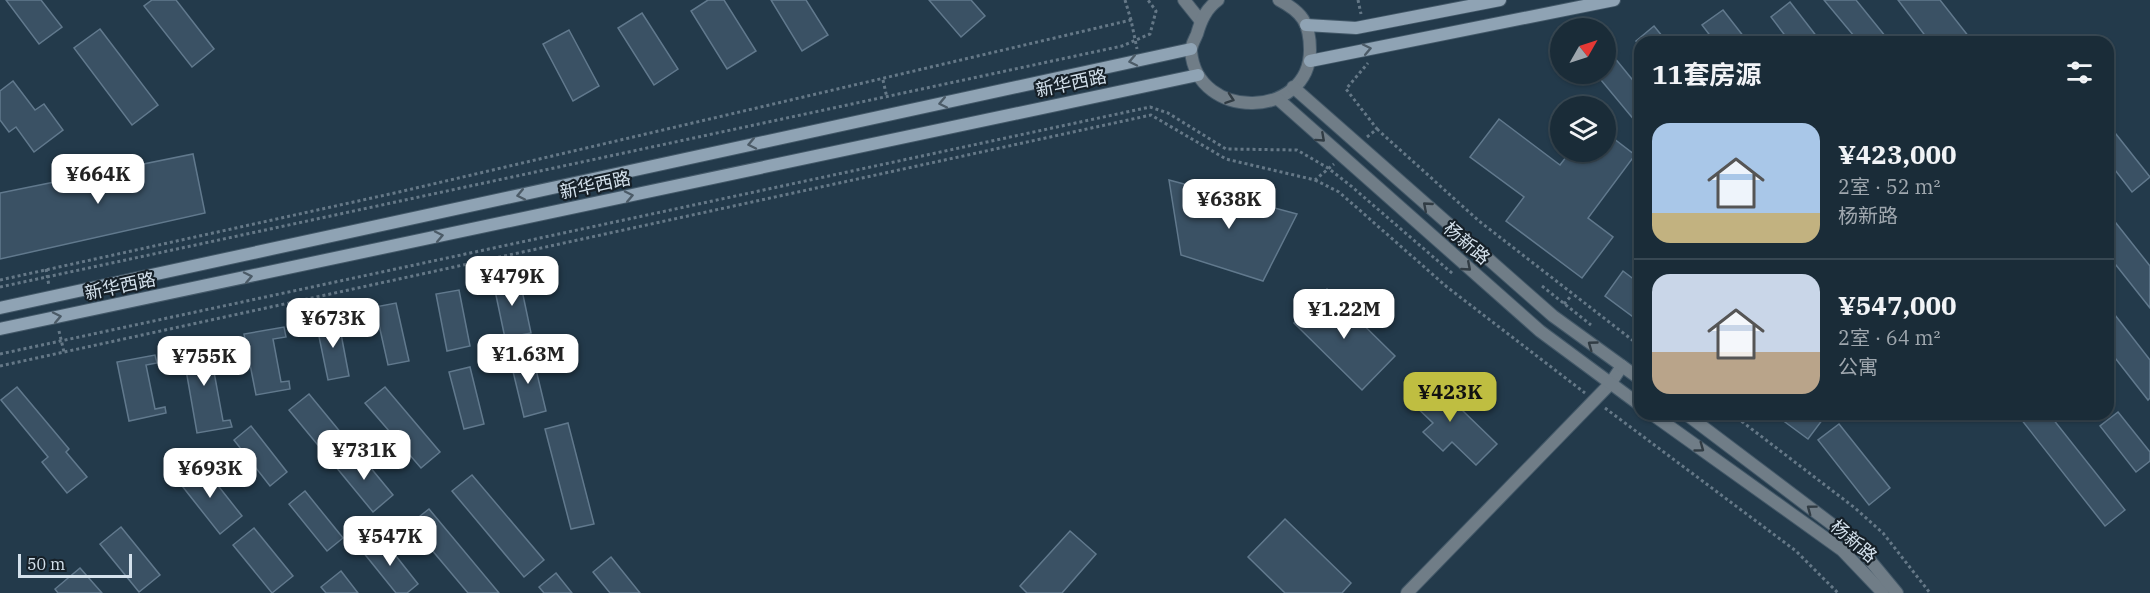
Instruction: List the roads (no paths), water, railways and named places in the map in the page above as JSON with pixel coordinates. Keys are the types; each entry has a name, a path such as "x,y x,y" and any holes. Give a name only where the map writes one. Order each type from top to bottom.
{"main road":[{"path":"1306,25 1356,28 1500,0"},
{"path":"1310,61 1614,0"},
{"name":"新华西路","path":"0,308 1191,49"},
{"name":"新华西路","path":"0,329 1198,75"}],"street":[{"path":"1184,0 1200,20"},
{"path":"1216,1 1200,20 1191,49 1198,75 1207,86 1225,99 1252,105 1278,99 1302,77 1310,61 1310,34 1299,11 1279,0"},
{"name":"杨新路","path":"1293,87 1553,316 1634,375"},
{"name":"杨新路","path":"1278,99 1540,331 1634,401"},
{"path":"1407,593 1610,384 1622,366"},
{"name":"杨新路","path":"1660,420 1842,550 1883,593"},
{"name":"杨新路","path":"1694,420 1854,541 1897,593"}]}
